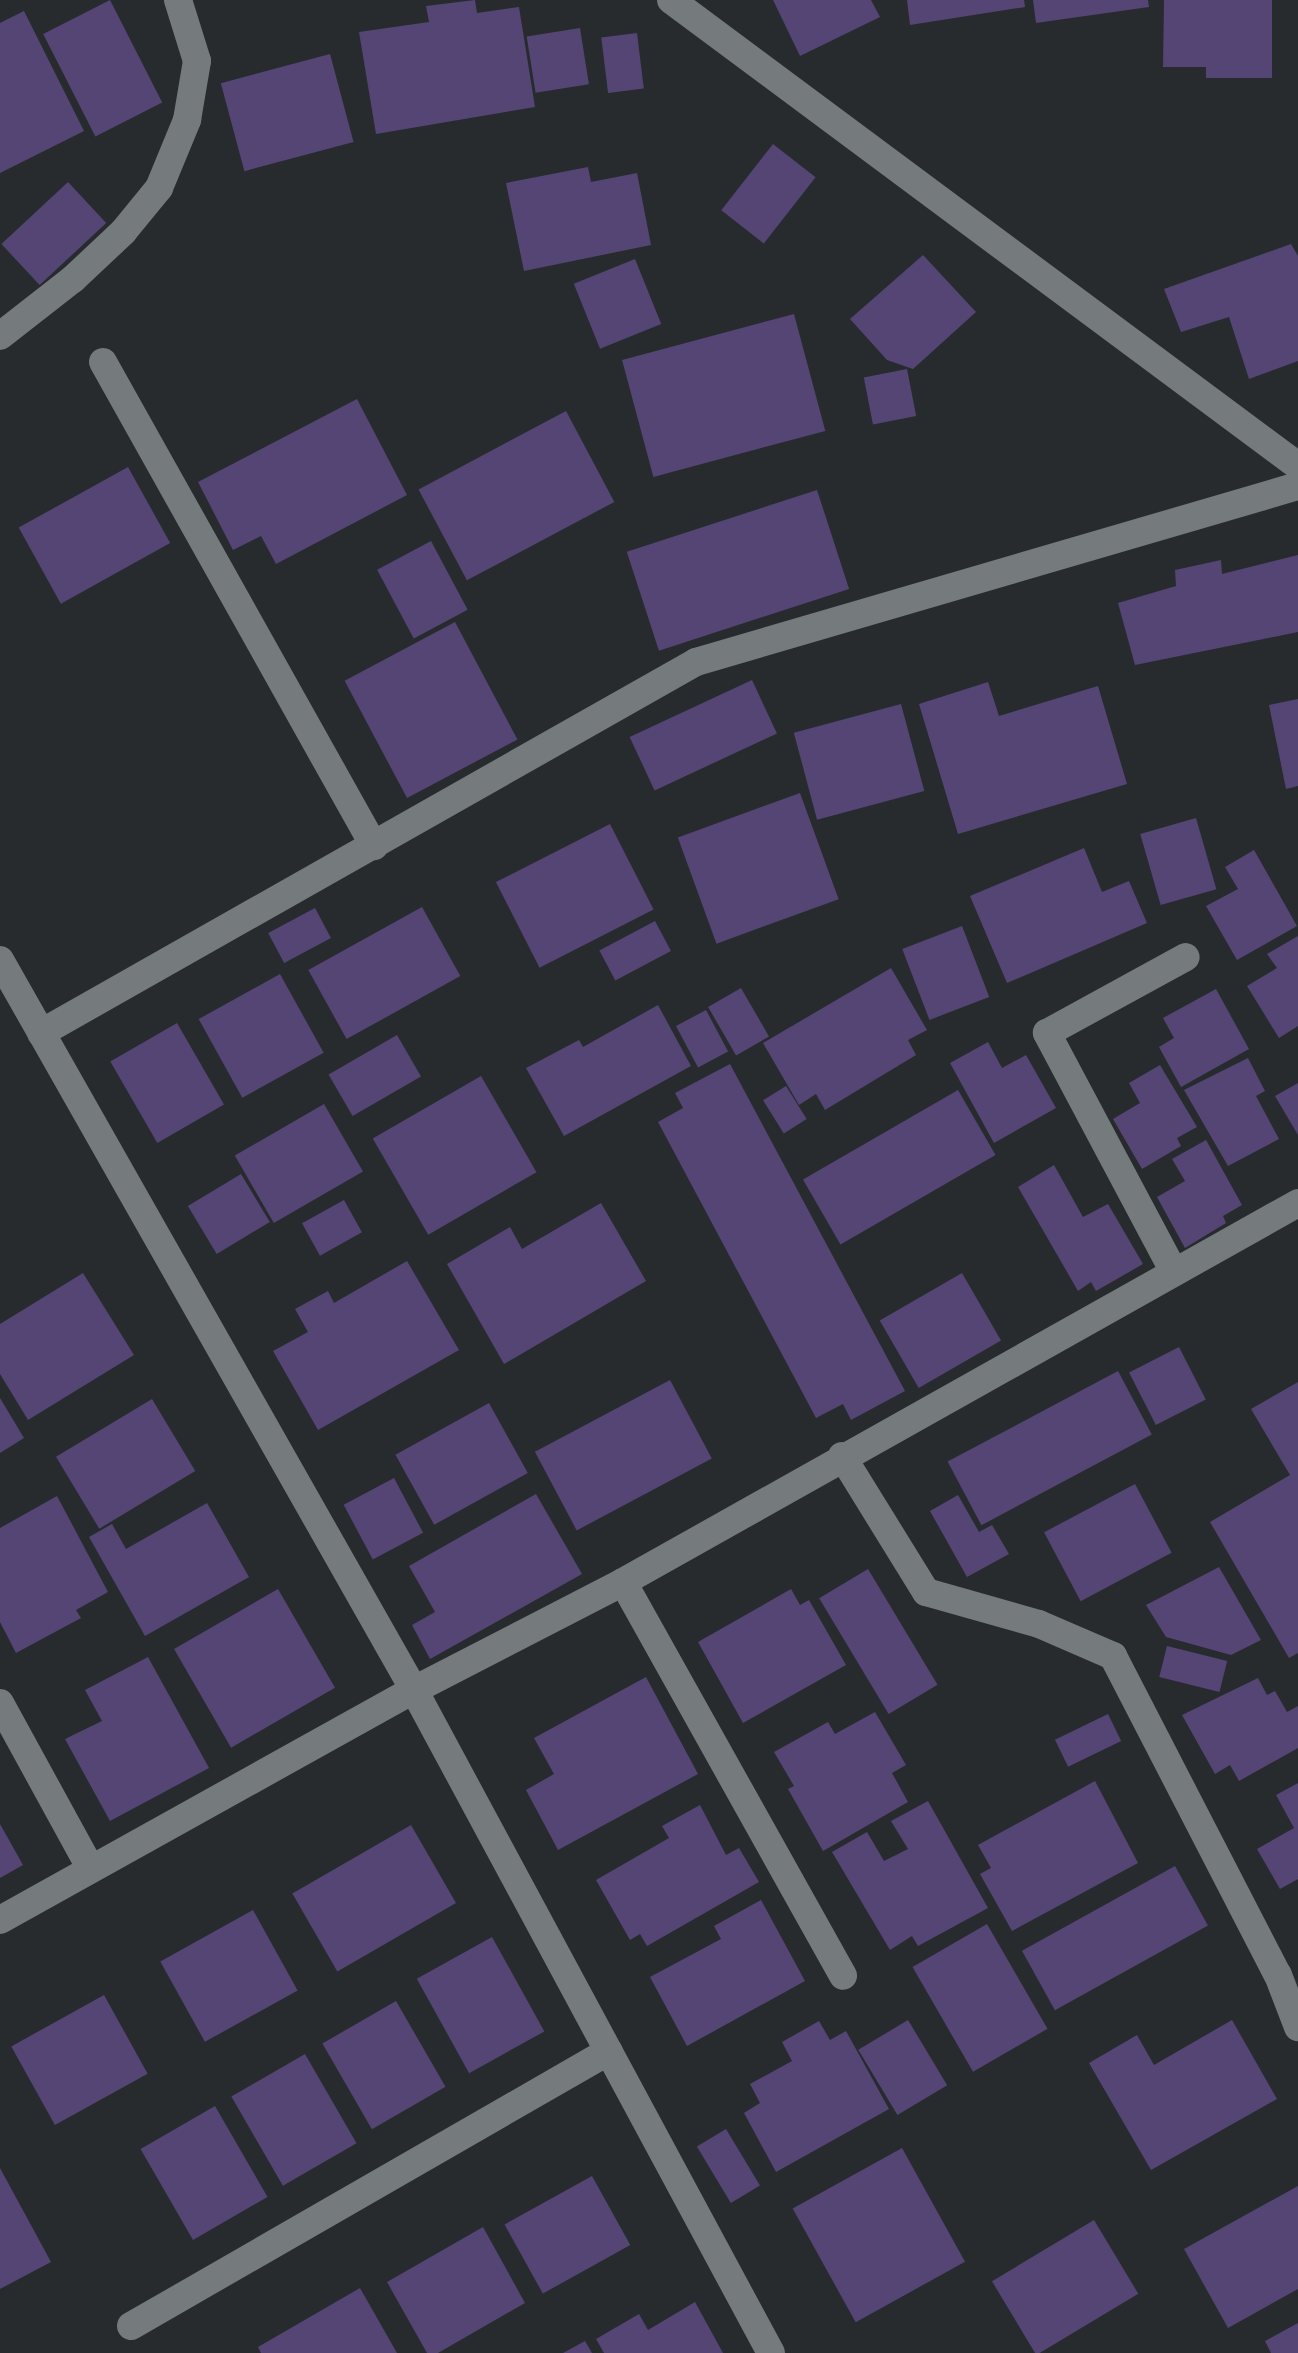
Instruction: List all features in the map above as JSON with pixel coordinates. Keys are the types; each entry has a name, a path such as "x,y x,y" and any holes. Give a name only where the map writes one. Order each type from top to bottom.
{"street":[{"path":"0,336 73,279 123,232 158,188 187,120 197,61 178,0"},
{"path":"671,0 1298,466"},
{"path":"102,362 374,846"},
{"path":"41,1032 696,662 1298,486"},
{"path":"1174,1272 1047,1033 1186,957"},
{"path":"0,960 414,1690 771,2353"},
{"path":"0,1920 414,1690 622,1582 1298,1203"},
{"path":"842,1456 926,1592 1039,1624 1113,1656 1278,1975 1298,2027"},
{"path":"622,1582 843,1976"},
{"path":"0,1702 92,1870"},
{"path":"130,2326 609,2051"}],"building":[{"path":"110,0 162,102 95,137 43,34"},
{"path":"475,0 477,13 519,7 535,107 376,134 359,32 429,22 426,6"},
{"path":"773,0 871,0 880,17 800,56"},
{"path":"907,0 1024,0 1025,7 910,25"},
{"path":"1033,0 1148,0 1149,7 1036,23"},
{"path":"1164,0 1272,0 1272,78 1206,78 1206,67 1163,67"},
{"path":"24,11 84,131 0,173 0,23"},
{"path":"580,28 589,84 536,93 527,36"},
{"path":"637,33 644,89 608,93 601,37"},
{"path":"330,54 354,142 244,171 221,83"},
{"path":"773,144 816,177 764,243 721,210"},
{"path":"588,167 591,182 637,173 651,245 524,271 506,183"},
{"path":"68,182 106,223 40,285 1,244"},
{"path":"1291,244 1298,256 1298,361 1249,379 1229,317 1181,332 1164,289"},
{"path":"923,255 976,312 913,369 887,360 850,319"},
{"path":"635,259 661,324 600,349 574,284"},
{"path":"794,314 825,431 653,477 622,360"},
{"path":"907,369 916,416 873,425 864,377"},
{"path":"357,399 407,495 276,564 261,536 233,550 198,482"},
{"path":"566,411 614,502 467,580 419,489"},
{"path":"128,467 170,543 61,604 19,528"},
{"path":"817,490 849,589 659,651 627,552"},
{"path":"431,541 468,610 414,639 377,570"},
{"path":"1298,555 1298,632 1135,665 1118,603 1176,586 1175,570 1221,560 1222,574"},
{"path":"455,622 517,739 407,798 345,681"},
{"path":"752,680 777,733 655,791 630,737"},
{"path":"988,682 999,716 1098,686 1127,784 958,834 919,704"},
{"path":"1298,699 1298,786 1286,789 1269,705"},
{"path":"901,704 924,791 817,820 794,733"},
{"path":"800,793 839,899 716,944 678,837"},
{"path":"1196,818 1216,889 1161,905 1140,834"},
{"path":"610,824 654,910 540,968 496,882"},
{"path":"1084,848 1102,892 1129,881 1147,923 1007,983 970,896"},
{"path":"1254,850 1297,926 1237,960 1206,906 1238,889 1225,867"},
{"path":"422,907 460,976 347,1039 308,970"},
{"path":"315,908 331,938 284,963 268,933"},
{"path":"655,921 671,951 615,981 599,951"},
{"path":"962,926 989,997 929,1020 902,949"},
{"path":"1298,936 1298,1026 1279,1038 1247,986 1277,968 1267,954"},
{"path":"891,968 927,1030 908,1040 916,1055 825,1110 816,1094 799,1105 763,1043"},
{"path":"280,974 324,1053 242,1098 199,1019"},
{"path":"741,988 769,1036 736,1055 708,1007"},
{"path":"1216,989 1249,1049 1181,1087 1159,1047 1174,1038 1163,1018"},
{"path":"658,1005 691,1066 564,1136 526,1068 579,1040 583,1047"},
{"path":"706,1010 728,1051 698,1067 676,1026"},
{"path":"177,1023 224,1104 157,1143 110,1062"},
{"path":"397,1035 421,1077 353,1116 329,1074"},
{"path":"988,1042 1002,1068 1026,1055 1056,1108 994,1143 950,1063"},
{"path":"1248,1058 1265,1091 1256,1096 1279,1139 1228,1166 1184,1090"},
{"path":"730,1064 905,1391 851,1420 843,1404 816,1418 658,1122 683,1108 675,1093"},
{"path":"1160,1065 1197,1127 1177,1138 1181,1146 1142,1169 1113,1119 1140,1103 1129,1083"},
{"path":"481,1076 536,1172 428,1235 373,1138"},
{"path":"1298,1083 1298,1135 1275,1096"},
{"path":"786,1086 807,1119 784,1133 763,1100"},
{"path":"958,1090 996,1155 840,1244 803,1180"},
{"path":"324,1104 363,1172 274,1223 235,1156"},
{"path":"1206,1140 1242,1205 1223,1216 1226,1223 1185,1248 1157,1197 1185,1181 1172,1159"},
{"path":"1054,1165 1083,1217 1108,1204 1143,1264 1096,1291 1091,1282 1078,1291 1018,1187"},
{"path":"241,1174 270,1222 217,1254 188,1206"},
{"path":"344,1200 362,1232 320,1256 302,1223"},
{"path":"601,1203 646,1281 504,1364 447,1264 510,1227 522,1249"},
{"path":"407,1261 459,1350 318,1430 273,1351 308,1332 295,1309 328,1291 334,1303"},
{"path":"83,1273 134,1355 28,1420 0,1374 0,1324"},
{"path":"962,1273 1001,1341 919,1388 880,1320"},
{"path":"1179,1347 1206,1400 1156,1425 1129,1372"},
{"path":"1118,1371 1152,1435 981,1525 948,1462"},
{"path":"670,1380 712,1459 577,1530 535,1452"},
{"path":"1298,1382 1298,1653 1289,1658 1210,1522 1290,1475 1251,1409"},
{"path":"0,1398 24,1438 0,1453"},
{"path":"152,1399 195,1471 99,1529 56,1457"},
{"path":"489,1403 528,1473 434,1525 395,1455"},
{"path":"394,1478 423,1533 373,1560 344,1505"},
{"path":"1135,1484 1172,1553 1081,1601 1044,1532"},
{"path":"536,1494 582,1574 430,1659 412,1625 435,1612 409,1566"},
{"path":"958,1495 979,1532 992,1525 1009,1554 967,1577 930,1511"},
{"path":"57,1496 108,1592 76,1610 81,1618 16,1653 0,1622 0,1528"},
{"path":"207,1503 249,1577 145,1636 89,1537 112,1524 126,1549"},
{"path":"1219,1567 1261,1640 1231,1655 1166,1637 1146,1605"},
{"path":"868,1569 938,1685 889,1714 819,1598"},
{"path":"278,1589 335,1688 231,1748 174,1649"},
{"path":"791,1589 800,1605 809,1600 846,1665 743,1723 698,1642"},
{"path":"1167,1646 1227,1661 1219,1692 1159,1677"},
{"path":"148,1657 209,1768 110,1821 65,1739 102,1721 85,1690"},
{"path":"646,1677 698,1774 558,1850 526,1790 554,1774 534,1738"},
{"path":"1258,1678 1267,1695 1275,1691 1287,1712 1298,1706 1298,1748 1239,1781 1230,1765 1215,1774 1182,1715"},
{"path":"875,1712 906,1765 892,1773 908,1802 823,1851 788,1789 794,1786 774,1752 828,1722 835,1734"},
{"path":"1108,1714 1121,1741 1068,1767 1055,1740"},
{"path":"1095,1781 1138,1863 1012,1931 980,1874 991,1868 978,1845"},
{"path":"1298,1783 1298,1879 1280,1889 1257,1849 1294,1828 1276,1795"},
{"path":"928,1801 988,1908 918,1946 912,1936 890,1950 832,1852 867,1832 884,1861 908,1849 891,1821"},
{"path":"700,1805 726,1855 739,1848 759,1882 647,1946 640,1934 630,1940 596,1880 669,1838 662,1826"},
{"path":"0,1824 23,1865 0,1878"},
{"path":"411,1825 456,1903 337,1971 292,1894"},
{"path":"1175,1866 1208,1925 1055,2010 1022,1951"},
{"path":"761,1900 805,1981 687,2046 650,1977 721,1939 714,1926"},
{"path":"253,1910 298,1990 205,2042 160,1961"},
{"path":"987,1924 1048,2029 973,2072 913,1967"},
{"path":"492,1937 544,2031 469,2073 417,1979"},
{"path":"104,1995 148,2074 55,2125 11,2046"},
{"path":"396,2001 446,2087 372,2129 322,2044"},
{"path":"908,2020 947,2085 897,2115 858,2050"},
{"path":"1232,2020 1277,2099 1151,2170 1089,2063 1137,2035 1154,2065"},
{"path":"819,2021 830,2040 846,2031 889,2109 776,2172 744,2113 760,2103 750,2084 792,2061 782,2042"},
{"path":"305,2054 356,2143 283,2186 231,2096"},
{"path":"215,2106 268,2197 193,2240 141,2149"},
{"path":"726,2129 760,2186 731,2203 697,2147"},
{"path":"902,2148 965,2262 856,2322 793,2209"},
{"path":"0,2168 51,2262 0,2289"},
{"path":"592,2176 630,2245 543,2294 505,2224"},
{"path":"1298,2186 1298,2289 1228,2328 1184,2249"},
{"path":"1094,2220 1138,2294 1035,2353 992,2281"},
{"path":"483,2227 525,2303 438,2353 427,2353 387,2282"},
{"path":"360,2288 397,2353 261,2353 258,2347"},
{"path":"695,2302 723,2353 604,2353 596,2339 639,2314 648,2330"},
{"path":"1298,2323 1298,2353 1271,2353 1265,2341"},
{"path":"585,2341 592,2353 563,2353"}]}
